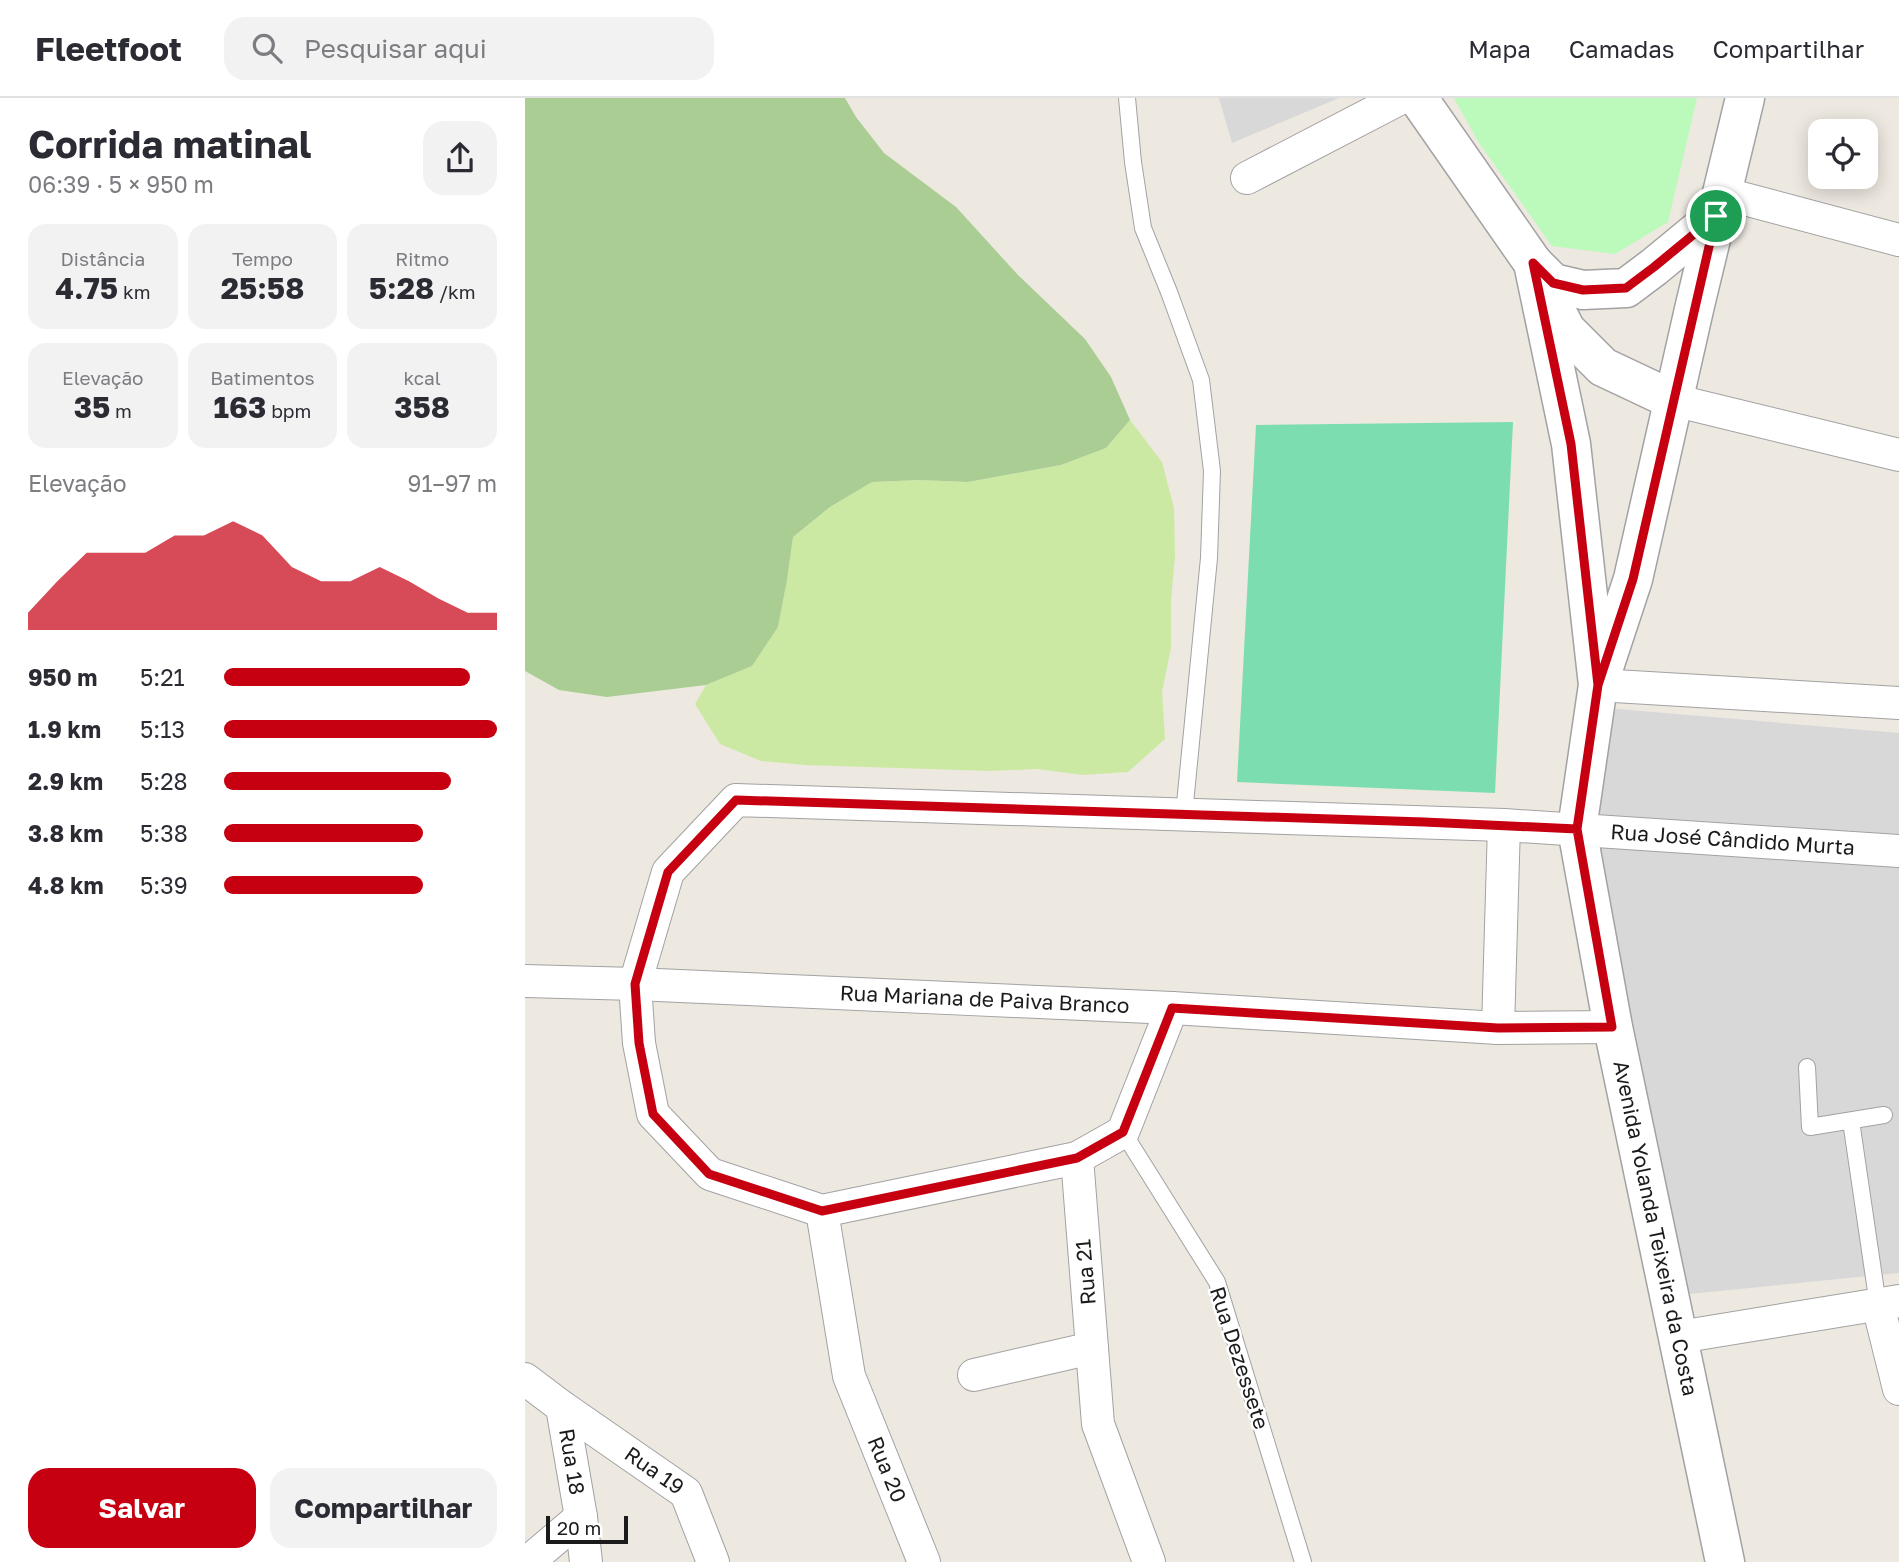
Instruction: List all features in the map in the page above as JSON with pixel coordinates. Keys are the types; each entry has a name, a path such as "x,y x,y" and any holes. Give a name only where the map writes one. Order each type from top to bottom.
{"street":[{"path":"1247,178 1401,98"},
{"name":"Avenida Yolanda Teixeira da Costa","path":"1418,98 1533,263 1571,444 1598,685 1577,829 1612,1027 1725,1562"},
{"path":"1745,98 1633,579 1598,685 1899,703"},
{"path":"1533,263 1553,283 1583,290 1626,288 1654,267 1719,205"},
{"path":"1719,205 1899,240"},
{"path":"1533,263 1566,330 1603,367 1673,400 1899,455"},
{"path":"1654,267 1673,279 1695,304"},
{"name":"Rua José Cândido Murta","path":"1077,1158 822,1211 709,1174 653,1114 639,1043 635,984 668,872 736,800 1504,825 1899,851"},
{"path":"1498,1028 1504,825"},
{"name":"Rua Mariana de Paiva Branco","path":"525,981 1172,1008 1498,1028 1612,1027"},
{"path":"1077,1158 1123,1132 1172,1008"},
{"name":"Rua 21","path":"1077,1158 1098,1424 1149,1562"},
{"name":"Rua 20","path":"822,1211 849,1376 924,1562"},
{"path":"1679,1338 1888,1303 1899,1389"},
{"path":"974,1375 1092,1348"},
{"name":"Rua 18","path":"525,1378 562,1407 586,1562"},
{"name":"Rua 19","path":"562,1407 686,1493 713,1562"},
{"path":"528,1562 581,1517"}],"lane":[{"path":"1127,98 1143,228 1201,380 1212,471 1209,558 1184,814"},
{"path":"1807,1067 1810,1127 1884,1115"},
{"path":"1851,1121 1888,1303"},
{"name":"Rua Dezessete","path":"1123,1132 1217,1282 1303,1562"}],"shaded area":[{"path":"1219,98 1339,98 1232,143"},
{"path":"1606,708 1899,733 1899,1273 1689,1294 1585,812"}],"green space":[{"path":"525,98 845,98 884,153 956,207 1018,275 1085,339 1111,377 1130,420 1106,448 1061,465 968,482 872,482 830,507 793,537 778,627 752,666 706,685 607,697 559,690 525,671"},
{"path":"1454,98 1697,98 1668,222 1615,254 1552,246 1479,143"},
{"path":"1130,420 1162,462 1174,508 1175,555 1171,648 1162,692 1165,739 1128,772 1082,775 1037,769 990,771 805,765 761,761 720,744 695,704 706,685 752,666 778,627 793,537 830,507 872,482 968,482 1061,465 1106,448"},
{"path":"1513,422 1495,793 1237,782 1256,425"}],"route":[{"path":"1716,216 1626,288 1583,290 1553,283 1533,263 1571,444 1598,685 1588,757 1577,829 1612,1027 1498,1028 1172,1008 1123,1132 1077,1158 822,1211 709,1174 653,1114 639,1043 635,984 668,872 736,800 1577,829 1598,685 1633,579 1716,216"}]}
